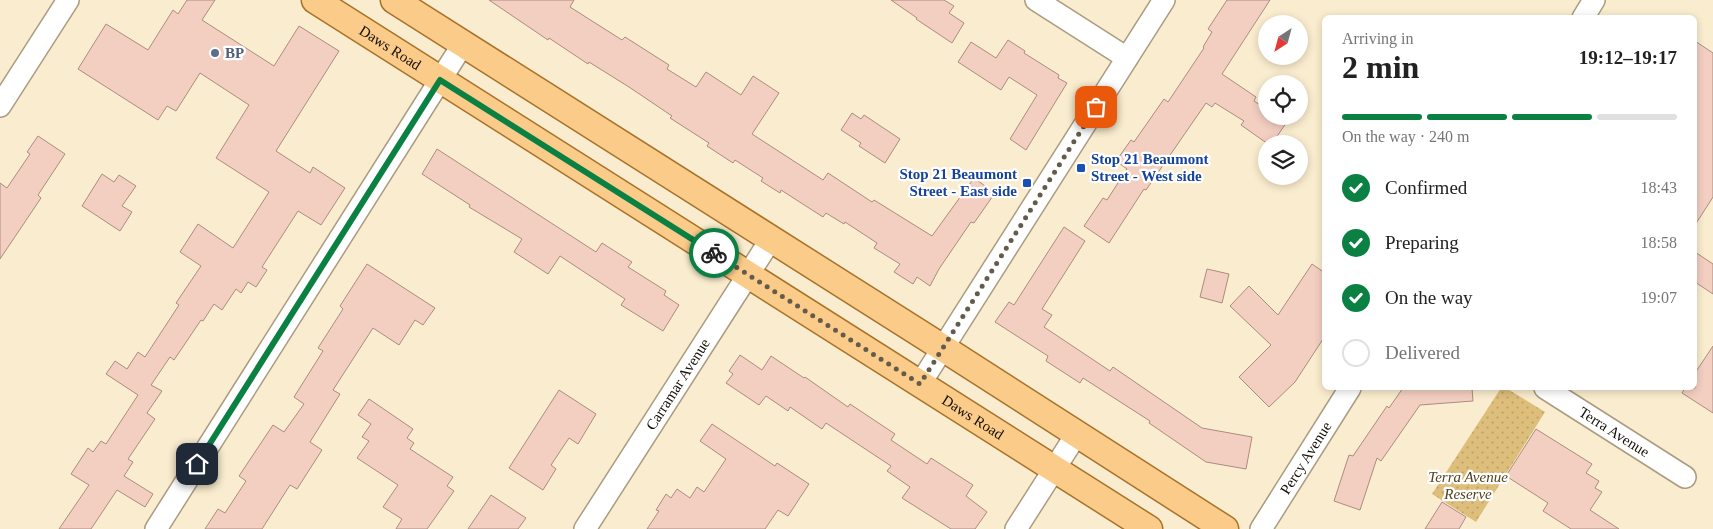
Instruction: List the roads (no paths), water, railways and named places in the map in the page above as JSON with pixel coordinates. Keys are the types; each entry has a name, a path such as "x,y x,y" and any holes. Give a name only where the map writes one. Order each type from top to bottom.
{"main road":[{"path":"394,0 944,348 1225,529"},
{"name":"Daws Road","path":"328,4 440,80 1149,529"}],"street":[{"path":"0,106 68,0"},
{"path":"1036,0 1127,58"},
{"path":"920,384 1164,0"},
{"path":"1585,15 1594,0"},
{"path":"156,529 463,44"},
{"name":"Carramar Avenue","path":"585,529 771,239"},
{"name":"Percy Avenue","path":"1260,529 1349,390"},
{"name":"Terra Avenue","path":"1548,390 1685,477"},
{"path":"1016,529 1076,434"}],"place":[{"name":"BP","path":"215,53"},
{"name":"Stop 21 Beaumont Street - West side","path":"1081,168"},
{"name":"Stop 21 Beaumont Street - East side","path":"1027,183"}],"park label":[{"name":"Terra Avenue Reserve","path":"1468,486"}]}
